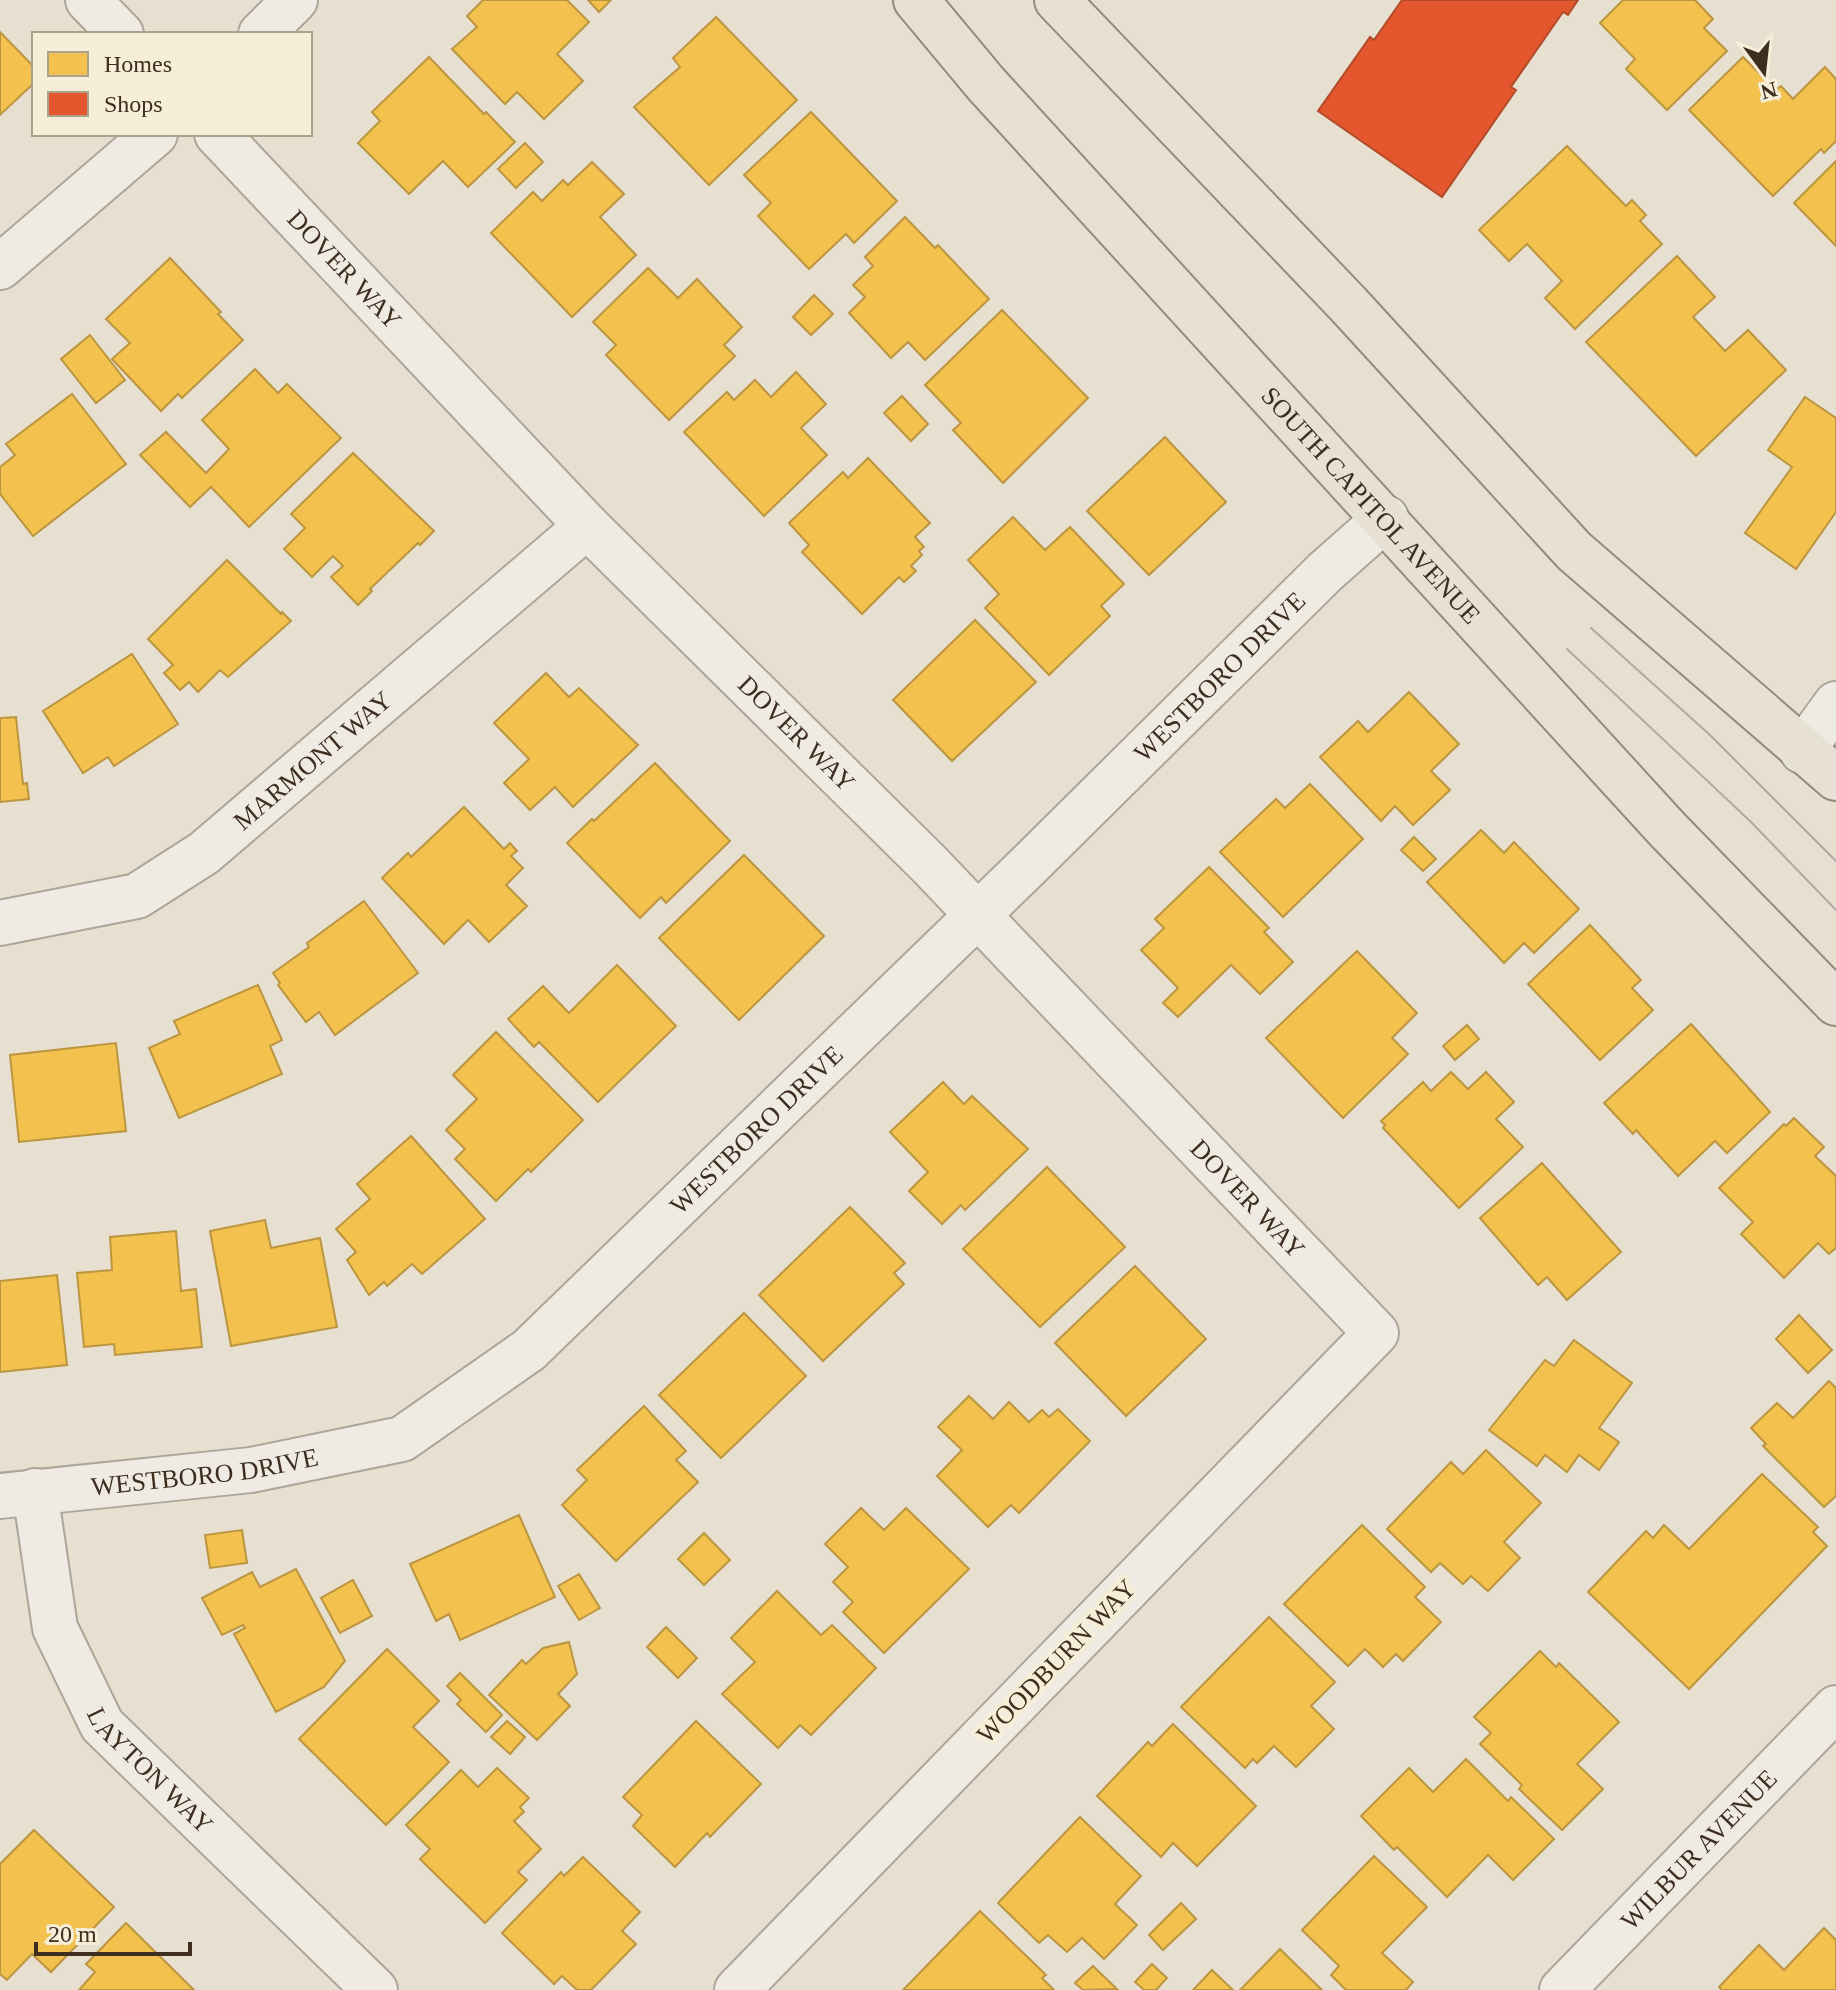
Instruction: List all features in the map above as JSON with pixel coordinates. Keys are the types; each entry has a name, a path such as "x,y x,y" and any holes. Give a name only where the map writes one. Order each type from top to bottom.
{"main road":[{"name":"SOUTH CAPITOL AVENUE","path":"916,0 986,84 1386,518 1667,829 1836,1003"},
{"path":"1057,0 1348,304 1574,551 1836,778"}],"street":[{"path":"88,0 119,32"},
{"path":"263,32 295,0"},
{"path":"0,267 153,136"},
{"name":"DOVER WAY","path":"219,136 587,526 977,915 1376,1333"},
{"name":"WESTBORO DRIVE","path":"17,1493 251,1470 402,1439 529,1350 1325,572 1386,518"},
{"name":"MARMONT WAY","path":"0,923 137,896 204,853 587,526"},
{"path":"1802,751 1836,704"},
{"name":"WOODBURN WAY","path":"737,1990 1376,1333"},
{"name":"LAYTON WAY","path":"17,1493 55,1628 102,1725 375,1990"},
{"name":"WILBUR AVENUE","path":"1562,1990 1836,1708"}],"building: Homes":[{"path":"483,0 567,0 589,22 557,54 583,81 544,119 517,92 505,104 452,49 477,27 467,16"},
{"path":"588,0 611,0 599,12"},
{"path":"1623,0 1695,0 1713,19 1704,28 1727,51 1667,110 1626,69 1635,59 1600,23"},
{"path":"716,17 797,100 709,185 634,107 680,67 673,58"},
{"path":"0,32 32,65 32,85 0,115"},
{"path":"429,57 515,142 468,187 443,161 409,194 358,143 380,121 372,112"},
{"path":"1743,57 1776,90 1781,86 1793,99 1825,67 1836,79 1836,141 1824,153 1821,149 1773,196 1689,110"},
{"path":"811,112 897,201 854,243 846,234 809,269 758,216 771,203 744,175"},
{"path":"525,143 543,162 516,188 498,169"},
{"path":"1567,146 1626,206 1632,200 1646,215 1640,221 1662,244 1575,329 1545,298 1562,281 1527,244 1509,261 1479,230"},
{"path":"1836,161 1836,246 1794,203"},
{"path":"592,162 624,194 600,217 636,255 572,317 491,233 533,192 542,201 563,180 568,185"},
{"path":"905,217 935,248 938,245 989,299 925,360 908,342 891,358 849,313 865,297 853,285 873,266 865,257"},
{"path":"1677,256 1715,297 1693,317 1725,351 1748,330 1786,370 1696,456 1586,342"},
{"path":"170,258 243,340 182,398 178,394 161,411 112,359 130,343 106,319"},
{"path":"648,268 678,298 697,279 742,327 724,345 735,356 669,420 606,355 616,345 593,322"},
{"path":"814,295 833,314 811,335 793,317"},
{"path":"1002,310 1088,398 1003,483 953,430 961,423 925,385"},
{"path":"90,335 125,380 96,403 61,359"},
{"path":"255,369 278,393 287,384 341,438 249,527 211,487 190,507 140,455 166,432 206,473 229,449 202,420"},
{"path":"796,372 826,404 801,428 827,455 764,516 684,432 727,392 734,400 755,380 771,397"},
{"path":"72,394 126,464 33,536 0,494 0,467 15,455 6,444"},
{"path":"902,396 928,424 911,441 884,413"},
{"path":"1805,397 1836,418 1836,512 1796,569 1745,533 1792,467 1768,450"},
{"path":"1165,437 1226,502 1149,575 1087,511"},
{"path":"353,453 434,531 370,589 372,591 358,605 331,577 343,566 333,556 312,577 284,549 305,528 291,514"},
{"path":"868,458 930,523 915,537 924,547 919,551 922,555 911,566 916,571 904,582 899,577 862,614 802,552 809,545 789,523 843,472 848,478"},
{"path":"1013,517 1045,550 1070,527 1124,584 1101,606 1110,616 1049,675 985,608 999,594 968,560"},
{"path":"227,560 291,621 228,677 220,670 198,692 189,682 180,690 164,673 173,665 148,639"},
{"path":"975,620 1036,682 952,761 893,700"},
{"path":"132,654 178,724 114,766 108,757 83,773 43,711"},
{"path":"546,673 569,697 579,688 638,745 573,807 555,787 530,810 504,783 529,759 494,723"},
{"path":"1409,692 1459,744 1431,771 1450,790 1413,825 1395,806 1381,821 1320,757 1358,721 1368,732"},
{"path":"16,717 23,784 27,783 29,799 0,802 0,718"},
{"path":"655,763 730,841 666,903 661,897 640,918 567,843"},
{"path":"1310,784 1363,839 1283,917 1220,852 1276,799 1285,808"},
{"path":"464,807 504,849 510,843 517,851 511,856 523,868 506,885 527,906 489,942 468,920 444,944 382,878 408,853 411,857"},
{"path":"1481,830 1504,853 1514,842 1579,909 1534,953 1524,943 1504,963 1427,882"},
{"path":"1414,837 1436,859 1423,871 1401,850"},
{"path":"744,855 824,936 739,1020 659,938"},
{"path":"1209,867 1269,928 1264,932 1293,962 1260,994 1231,965 1178,1017 1163,1003 1178,988 1141,950 1164,928 1155,919"},
{"path":"364,901 418,973 335,1035 319,1012 306,1022 278,985 280,983 273,973 309,947 307,943"},
{"path":"1590,925 1641,980 1632,988 1653,1010 1600,1060 1528,984"},
{"path":"1357,951 1417,1013 1392,1038 1408,1054 1343,1118 1266,1038"},
{"path":"617,965 676,1026 598,1102 539,1042 534,1047 508,1019 543,986 569,1013"},
{"path":"258,985 282,1040 270,1046 282,1074 179,1118 149,1048 180,1034 174,1021"},
{"path":"1691,1024 1770,1112 1727,1153 1715,1141 1678,1176 1636,1130 1633,1134 1604,1103"},
{"path":"1467,1025 1479,1039 1455,1060 1443,1046"},
{"path":"496,1032 583,1120 531,1172 528,1169 496,1201 455,1159 465,1149 446,1130 477,1099 453,1075"},
{"path":"116,1043 126,1131 19,1142 10,1055"},
{"path":"1451,1072 1468,1089 1486,1072 1514,1102 1496,1119 1523,1147 1459,1208 1383,1128 1385,1125 1381,1121 1423,1082 1431,1091"},
{"path":"943,1082 964,1104 972,1096 1028,1149 965,1210 961,1205 942,1224 909,1191 928,1172 890,1132"},
{"path":"1794,1118 1824,1147 1815,1156 1836,1176 1836,1248 1829,1254 1818,1243 1784,1278 1741,1234 1753,1222 1719,1188 1784,1124 1786,1126"},
{"path":"411,1136 485,1219 422,1274 412,1264 387,1286 384,1282 369,1295 347,1260 356,1252 336,1229 370,1199 357,1184"},
{"path":"1542,1163 1621,1252 1567,1300 1547,1277 1538,1285 1480,1218"},
{"path":"1047,1167 1125,1247 1040,1327 963,1249"},
{"path":"850,1207 905,1263 894,1273 904,1284 823,1361 759,1295"},
{"path":"265,1220 271,1248 320,1238 337,1327 231,1346 210,1231"},
{"path":"176,1231 181,1291 196,1289 202,1347 115,1355 114,1344 84,1347 77,1273 112,1270 110,1237"},
{"path":"1135,1266 1206,1339 1126,1416 1055,1343"},
{"path":"57,1275 67,1365 0,1372 0,1281"},
{"path":"744,1313 806,1376 721,1458 659,1395"},
{"path":"1799,1315 1832,1350 1808,1373 1776,1339"},
{"path":"1574,1340 1632,1383 1599,1428 1619,1442 1599,1470 1579,1455 1567,1472 1545,1455 1537,1466 1489,1430 1545,1360 1554,1366"},
{"path":"1829,1381 1836,1388 1836,1496 1824,1507 1763,1446 1766,1444 1751,1428 1777,1403 1793,1418"},
{"path":"969,1396 993,1419 1009,1402 1029,1422 1042,1410 1049,1417 1058,1409 1090,1441 1019,1513 1011,1505 988,1527 937,1476 962,1450 938,1427"},
{"path":"644,1406 686,1451 676,1460 698,1482 616,1561 562,1505 587,1480 577,1470"},
{"path":"1486,1450 1541,1503 1504,1542 1520,1558 1488,1591 1471,1576 1463,1584 1440,1563 1431,1572 1387,1529 1451,1462 1463,1474"},
{"path":"1762,1474 1818,1527 1813,1532 1827,1546 1689,1689 1588,1592 1646,1531 1653,1538 1664,1525 1689,1549"},
{"path":"861,1508 884,1530 906,1508 969,1569 884,1653 843,1612 853,1602 833,1582 848,1567 825,1544"},
{"path":"519,1515 555,1597 460,1640 449,1614 436,1621 410,1564"},
{"path":"1362,1525 1425,1587 1415,1597 1441,1622 1403,1661 1396,1654 1383,1667 1365,1649 1348,1666 1284,1604"},
{"path":"242,1530 247,1563 210,1568 205,1535"},
{"path":"704,1533 730,1560 704,1585 678,1559"},
{"path":"296,1569 345,1661 324,1687 276,1712 234,1634 245,1628 243,1625 222,1635 202,1598 252,1572 260,1587"},
{"path":"579,1574 600,1608 579,1620 558,1586"},
{"path":"353,1580 372,1616 340,1633 321,1598"},
{"path":"777,1591 821,1635 832,1625 876,1668 811,1735 800,1725 778,1748 722,1694 755,1662 731,1638"},
{"path":"1269,1617 1335,1682 1311,1706 1334,1729 1296,1767 1274,1746 1257,1763 1253,1759 1245,1768 1181,1707"},
{"path":"666,1627 697,1658 678,1678 647,1647"},
{"path":"569,1642 577,1674 558,1694 570,1706 537,1740 489,1695 522,1660 526,1664 543,1648"},
{"path":"387,1649 439,1701 413,1727 449,1762 386,1825 299,1739"},
{"path":"1540,1651 1556,1667 1559,1663 1619,1722 1577,1764 1603,1789 1562,1830 1519,1789 1522,1785 1480,1744 1491,1733 1474,1717"},
{"path":"460,1673 502,1715 486,1732 457,1704 461,1700 447,1686"},
{"path":"507,1721 525,1737 510,1754 491,1737"},
{"path":"696,1721 761,1784 710,1837 707,1833 675,1867 633,1826 642,1815 623,1797"},
{"path":"1173,1724 1256,1806 1197,1866 1173,1843 1161,1857 1097,1796 1148,1742 1152,1746"},
{"path":"1466,1759 1508,1801 1511,1797 1554,1839 1513,1880 1488,1855 1447,1897 1361,1816 1409,1768 1433,1792"},
{"path":"497,1768 529,1798 520,1807 524,1812 514,1821 541,1849 518,1872 527,1880 485,1923 420,1859 430,1849 406,1825 461,1770 478,1787"},
{"path":"1080,1817 1141,1876 1115,1904 1137,1925 1104,1959 1082,1938 1067,1952 1048,1935 1039,1943 998,1903"},
{"path":"34,1830 114,1907 51,1972 32,1954 7,1980 0,1974 0,1864"},
{"path":"1374,1856 1427,1907 1382,1953 1413,1982 1406,1990 1346,1990 1331,1975 1339,1966 1302,1930"},
{"path":"583,1857 640,1912 622,1931 636,1944 591,1990 577,1990 562,1976 554,1984 502,1933 561,1872 564,1876"},
{"path":"1181,1903 1196,1919 1163,1950 1149,1935"},
{"path":"980,1911 1046,1975 1042,1978 1054,1990 903,1990"},
{"path":"126,1923 194,1990 79,1990 95,1972 86,1964"},
{"path":"1824,1928 1836,1940 1836,1990 1722,1990 1719,1987 1759,1945 1784,1970"},
{"path":"1280,1949 1322,1990 1240,1990"},
{"path":"1152,1964 1167,1978 1156,1990 1144,1990 1135,1982"},
{"path":"1093,1966 1117,1989 1083,1990 1075,1983"},
{"path":"1212,1970 1233,1990 1193,1990"}],"building: Shops":[{"path":"1402,0 1578,0 1568,15 1563,12 1511,87 1516,90 1442,197 1318,111 1370,37 1374,40"}],"tram line":[{"path":"1591,628 1710,735 1836,861"},
{"path":"1567,649 1750,821 1836,910"}]}
